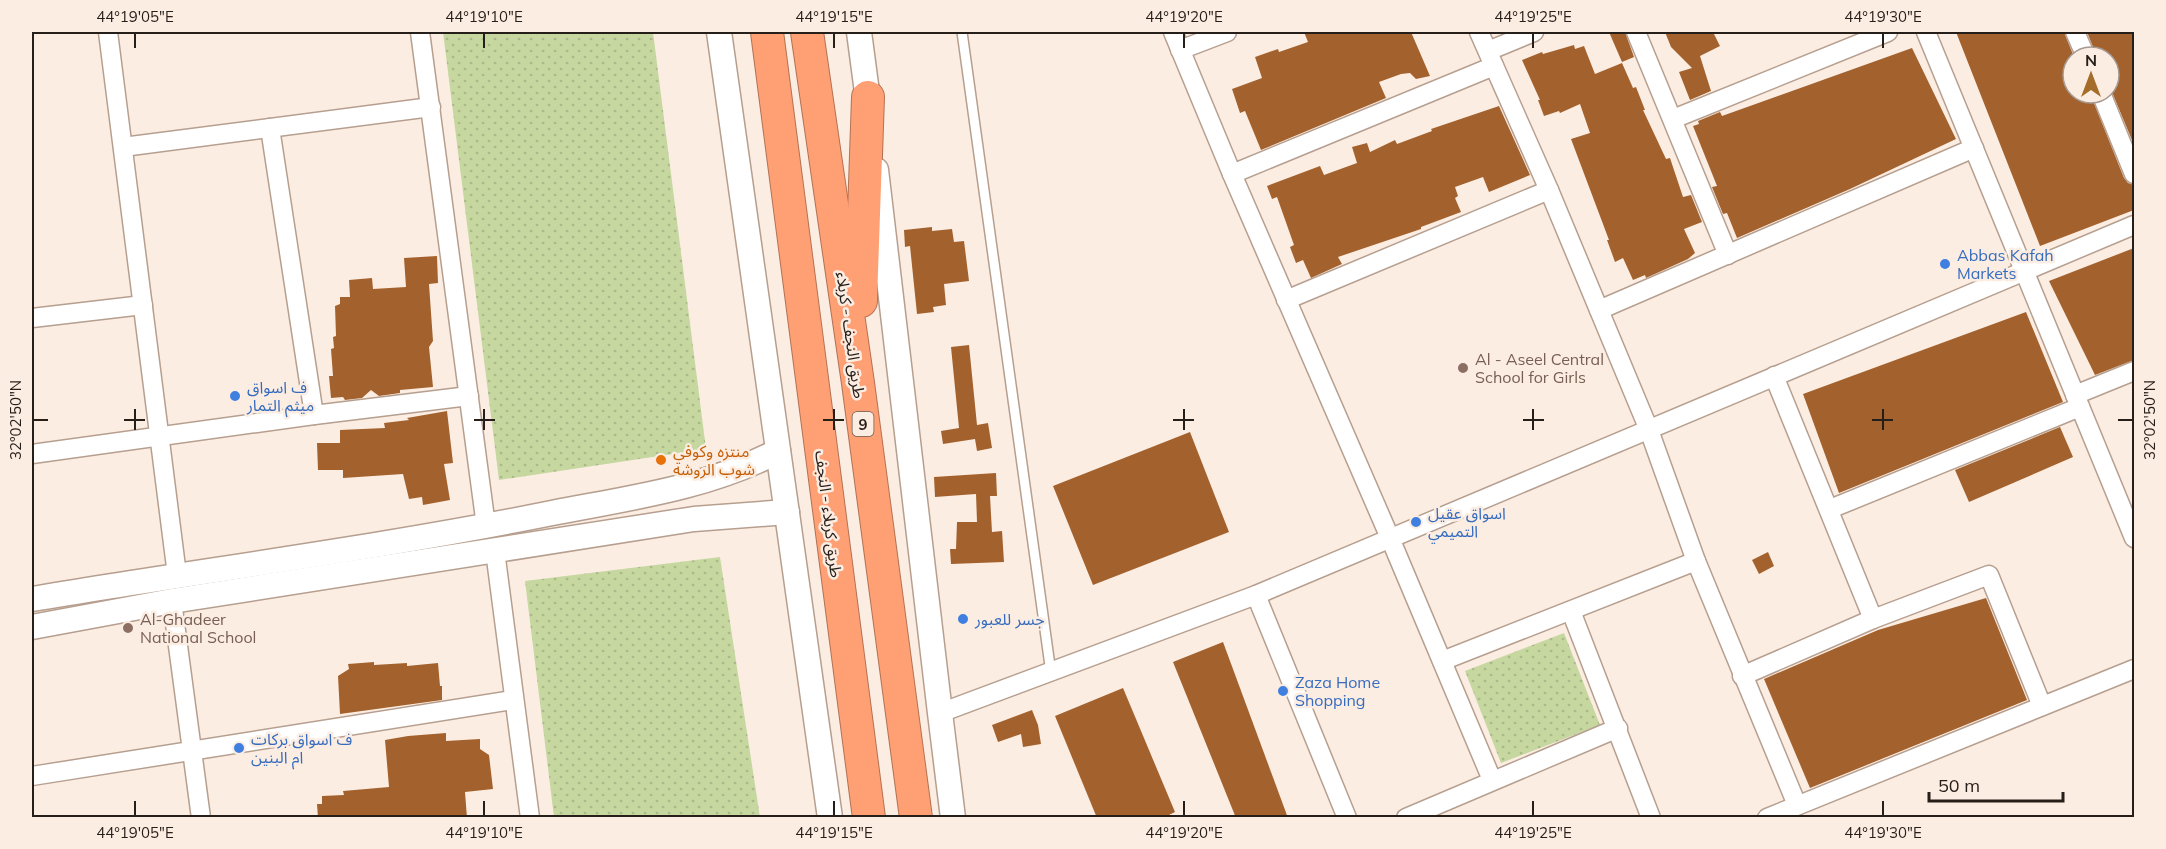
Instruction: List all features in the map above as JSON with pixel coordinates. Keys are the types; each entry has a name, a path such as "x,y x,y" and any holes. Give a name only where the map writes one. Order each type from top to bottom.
{"highway":[{"name":"طريق کربلاء - النجف","path":"767,32 869,818"},
{"name":"طريق النجف - کربلاء","path":"807,32 858,383 916,818"},
{"path":"858,383 868,97"}],"main road":[{"path":"719,32 830,818"},
{"path":"859,32 954,818"},
{"path":"32,599 486,526 681,487 743,469 778,451"},
{"path":"681,487 691,489 698,494 701,503 700,512 694,519"},
{"path":"32,627 172,601 694,519 787,512"}],"street":[{"path":"108,32 177,574"},
{"path":"420,32 486,526"},
{"path":"1173,32 1492,780"},
{"path":"1180,50 1227,32"},
{"path":"1479,32 1549,190 1649,430 1696,561 1797,805"},
{"path":"1232,174 1491,58 1534,32"},
{"path":"1636,32 1728,255"},
{"path":"1673,119 1888,32"},
{"path":"1926,32 2132,527"},
{"path":"2106,105 2134,174"},
{"path":"123,147 430,107"},
{"path":"270,128 314,415"},
{"path":"1599,310 1974,148"},
{"path":"1286,300 1549,190"},
{"path":"940,713 1256,595 2134,225"},
{"path":"32,318 143,305"},
{"path":"1830,509 2078,401 2134,371"},
{"path":"1774,376 1873,619"},
{"path":"32,454 469,396"},
{"path":"495,551 530,818"},
{"path":"1442,661 1696,561"},
{"path":"1742,676 1873,619 1989,574 2042,706"},
{"path":"1256,595 1347,818"},
{"path":"172,601 201,818"},
{"path":"1571,611 1652,818"},
{"path":"1767,818 2134,669"},
{"path":"32,776 513,700"},
{"path":"1406,818 1618,729"}],"lane":[{"path":"962,32 1051,673"}],"green space":[{"path":"443,32 653,32 706,449 499,480"},
{"path":"720,557 760,817 554,817 525,581"},
{"path":"1564,633 1600,725 1501,763 1465,671"}],"building":[{"path":"1304,32 1411,32 1430,76 1416,79 1410,73 1401,74 1379,82 1386,98 1261,150 1245,111 1240,113 1232,89 1262,78 1255,57 1308,42"},
{"path":"1609,32 1625,32 1634,57 1622,62"},
{"path":"1665,32 1713,32 1720,46 1700,56 1711,91 1690,100 1679,72 1692,68 1671,47"},
{"path":"1956,32 2064,32 2069,45 2061,45 2061,105 2095,105 2124,178 2128,183 2134,185 2134,210 2040,246"},
{"path":"2087,32 2134,32 2134,145 2117,105 2121,105 2121,45 2092,45"},
{"path":"1574,45 1575,49 1584,46 1595,74 1622,63 1633,88 1636,87 1645,110 1643,110 1666,159 1670,158 1683,197 1691,195 1702,222 1684,229 1695,253 1688,259 1646,278 1645,275 1633,280 1623,258 1615,262 1571,139 1590,133 1580,104 1560,113 1559,111 1544,116 1538,100 1540,100 1522,60 1542,52 1543,54"},
{"path":"1912,48 1956,139 1850,189 1737,238 1727,213 1723,214 1712,187 1717,186 1693,126 1699,124 1698,121 1720,112 1722,116"},
{"path":"1499,106 1530,175 1489,192 1483,177 1455,187 1458,196 1455,198 1461,212 1421,227 1421,229 1338,257 1342,264 1311,278 1303,260 1296,263 1290,247 1294,245 1277,197 1272,199 1267,186 1320,166 1324,175 1357,163 1352,147 1367,143 1370,152 1395,140 1397,144 1432,131 1431,129"},
{"path":"932,227 932,231 952,229 954,242 964,241 969,281 944,284 946,305 933,307 934,312 917,314 910,246 905,247 904,230"},
{"path":"2134,248 2134,360 2095,375 2049,281"},
{"path":"437,256 438,283 429,284 433,341 429,347 433,387 400,390 400,393 379,396 371,390 362,398 345,400 343,397 331,398 329,376 333,376 331,349 334,348 333,337 336,336 335,306 340,304 340,297 350,297 349,280 372,278 373,289 406,287 404,258"},
{"path":"2026,312 2063,402 1839,493 1803,394"},
{"path":"969,345 977,425 988,423 992,448 977,451 975,439 943,444 941,431 959,428 951,347"},
{"path":"447,411 453,463 444,464 450,500 423,505 422,497 409,499 403,474 343,478 343,470 318,470 317,443 340,443 340,430 385,428 384,423"},
{"path":"2060,427 2073,457 1969,502 1955,470"},
{"path":"1190,432 1229,532 1093,585 1053,486"},
{"path":"996,473 997,496 990,496 992,532 1002,531 1004,562 951,564 950,549 956,549 957,522 977,522 976,494 935,497 934,477"},
{"path":"1768,552 1774,566 1759,574 1752,560"},
{"path":"1986,598 2027,700 1810,788 1764,679 1878,630"},
{"path":"1223,642 1288,818 1236,818 1173,662"},
{"path":"374,662 374,665 407,663 407,666 438,663 442,700 340,714 338,676 349,669 348,664"},
{"path":"1123,688 1175,812 1163,818 1097,818 1055,716"},
{"path":"1032,710 1038,725 1041,744 1023,747 1021,734 998,742 992,725"},
{"path":"446,733 446,741 480,739 480,749 489,755 493,789 465,792 467,818 318,818 317,804 322,804 322,796 344,795 343,791 389,787 385,740"}],"place":[{"name":"Abbas Kafah Markets","path":"1945,264"},
{"name":"Al - Aseel Central School for Girls","path":"1463,368"},
{"name":"ف اسواق ميثم التمار","path":"235,396"},
{"name":"منتزه وكوفي شوب الروشه","path":"661,460"},
{"name":"اسواق عقيل التميمي","path":"1416,522"},
{"name":"جسر للعبور","path":"963,619"},
{"name":"Al-Ghadeer National School","path":"128,628"},
{"name":"Zaza Home Shopping","path":"1283,691"},
{"name":"ف اسواق بركات ام البنين","path":"239,748"}]}
